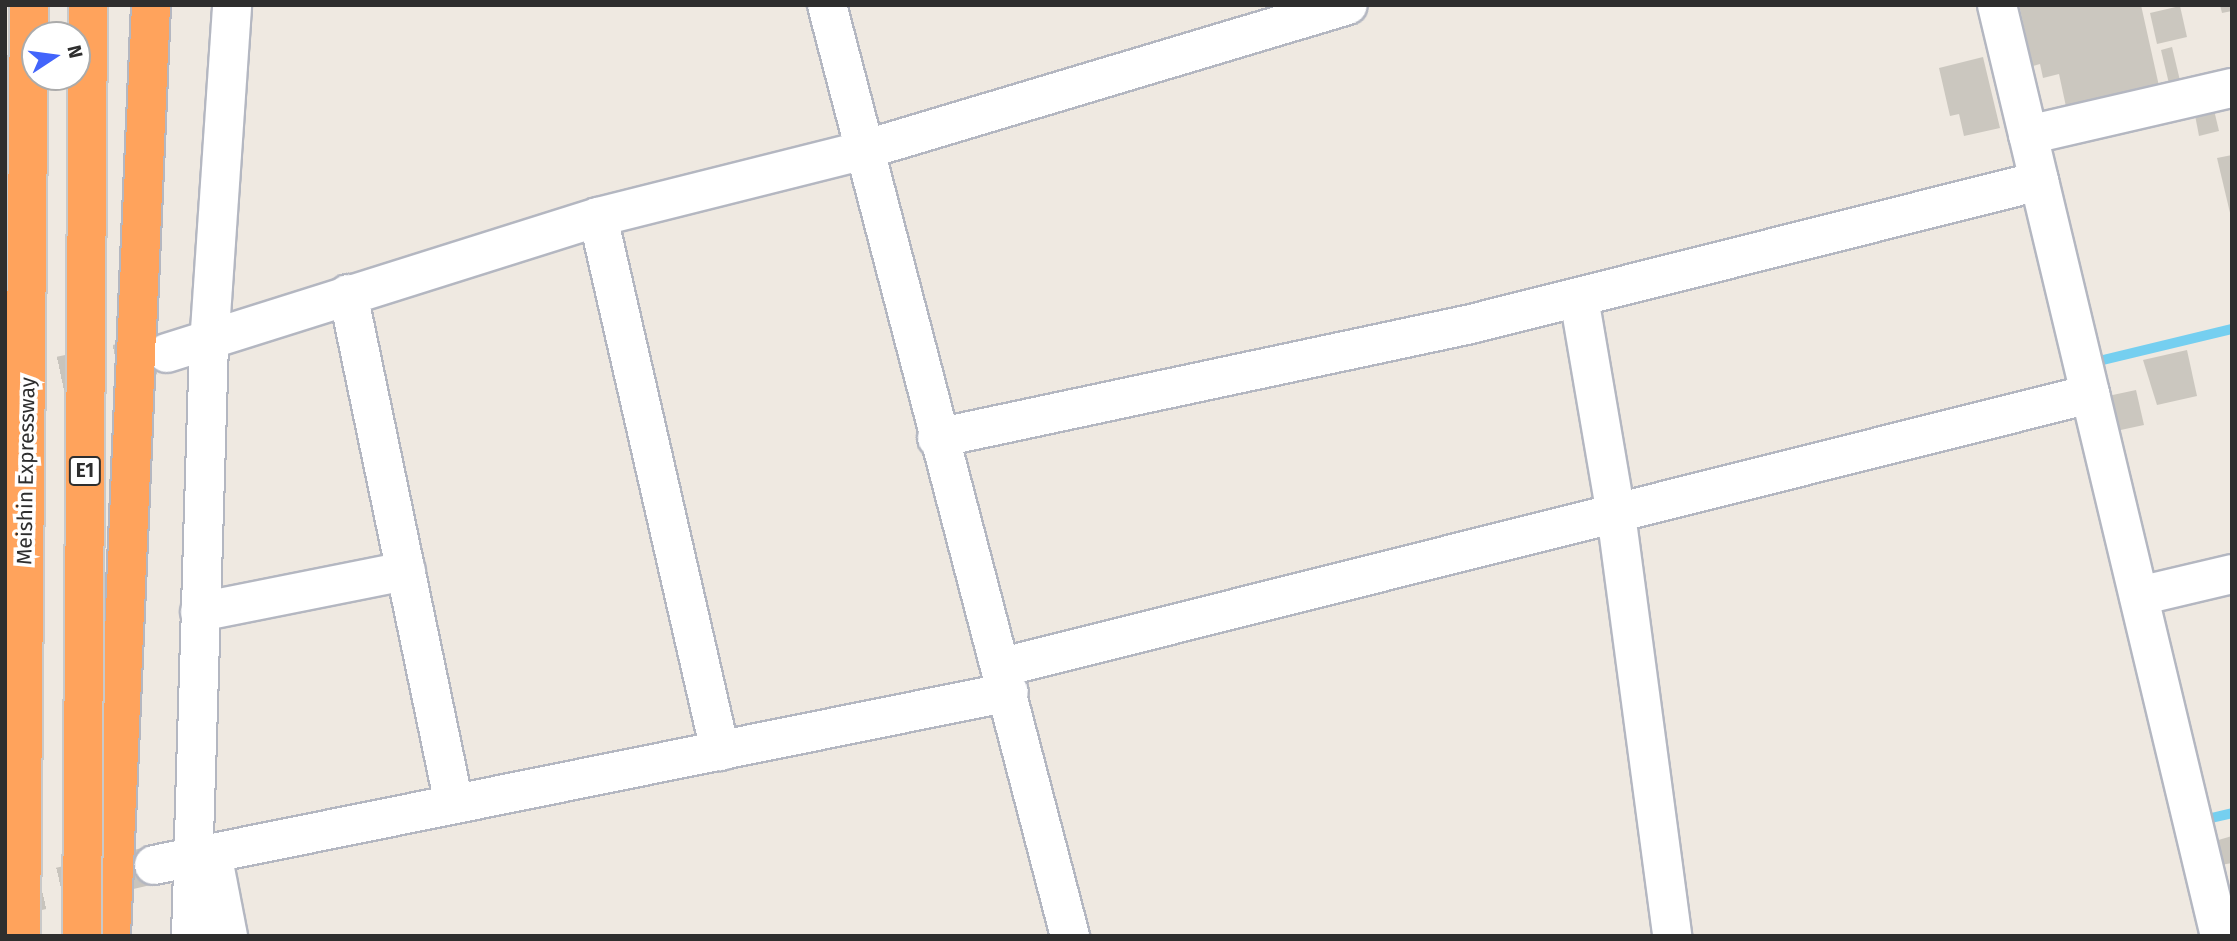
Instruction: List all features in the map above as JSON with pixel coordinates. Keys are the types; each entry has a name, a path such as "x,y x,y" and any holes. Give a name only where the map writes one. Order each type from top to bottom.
{"highway":[{"name":"Meishin Expressway","path":"21,936 29,5"},
{"name":"E1","path":"82,936 88,5"},
{"path":"111,936 151,5"}],"street":[{"path":"191,936 203,855 200,612 209,345 232,5"},
{"path":"827,5 860,151 937,438 1006,679 1070,936"},
{"path":"167,353 209,345 348,294 598,217 860,151 1348,5"},
{"path":"1997,5 2220,936"},
{"path":"2028,135 2232,88"},
{"path":"937,438 1579,298 2039,181"},
{"path":"598,217 720,751"},
{"path":"348,294 454,804"},
{"path":"1579,298 1616,514 1672,936"},
{"path":"154,865 720,751 1006,679 1616,514 2090,394"},
{"path":"200,612 406,570"},
{"path":"2139,596 2232,574"},
{"path":"203,855 228,936"}],"building":[{"path":"2019,5 2141,5 2161,95 2068,116 2059,74 2043,78 2040,64 2033,66"},
{"path":"2220,5 2232,5 2232,11 2222,13"},
{"path":"2180,6 2187,37 2157,44 2150,13"},
{"path":"2172,47 2182,89 2171,92 2161,50"},
{"path":"1983,57 2000,128 1964,136 1959,114 1950,116 1939,68"},
{"path":"2214,110 2219,131 2199,136 2195,115"},
{"path":"2232,155 2232,217 2231,217 2217,158"},
{"path":"2187,350 2197,396 2157,405 2143,360"},
{"path":"2136,390 2144,425 2116,431 2108,396"},
{"path":"2232,836 2232,863 2221,865 2215,841"}],"waterway":[{"path":"2103,360 2232,329"},
{"path":"2207,819 2232,813"}],"tunnel":[{"path":"5,387 167,353"},
{"path":"5,899 154,865"}]}
